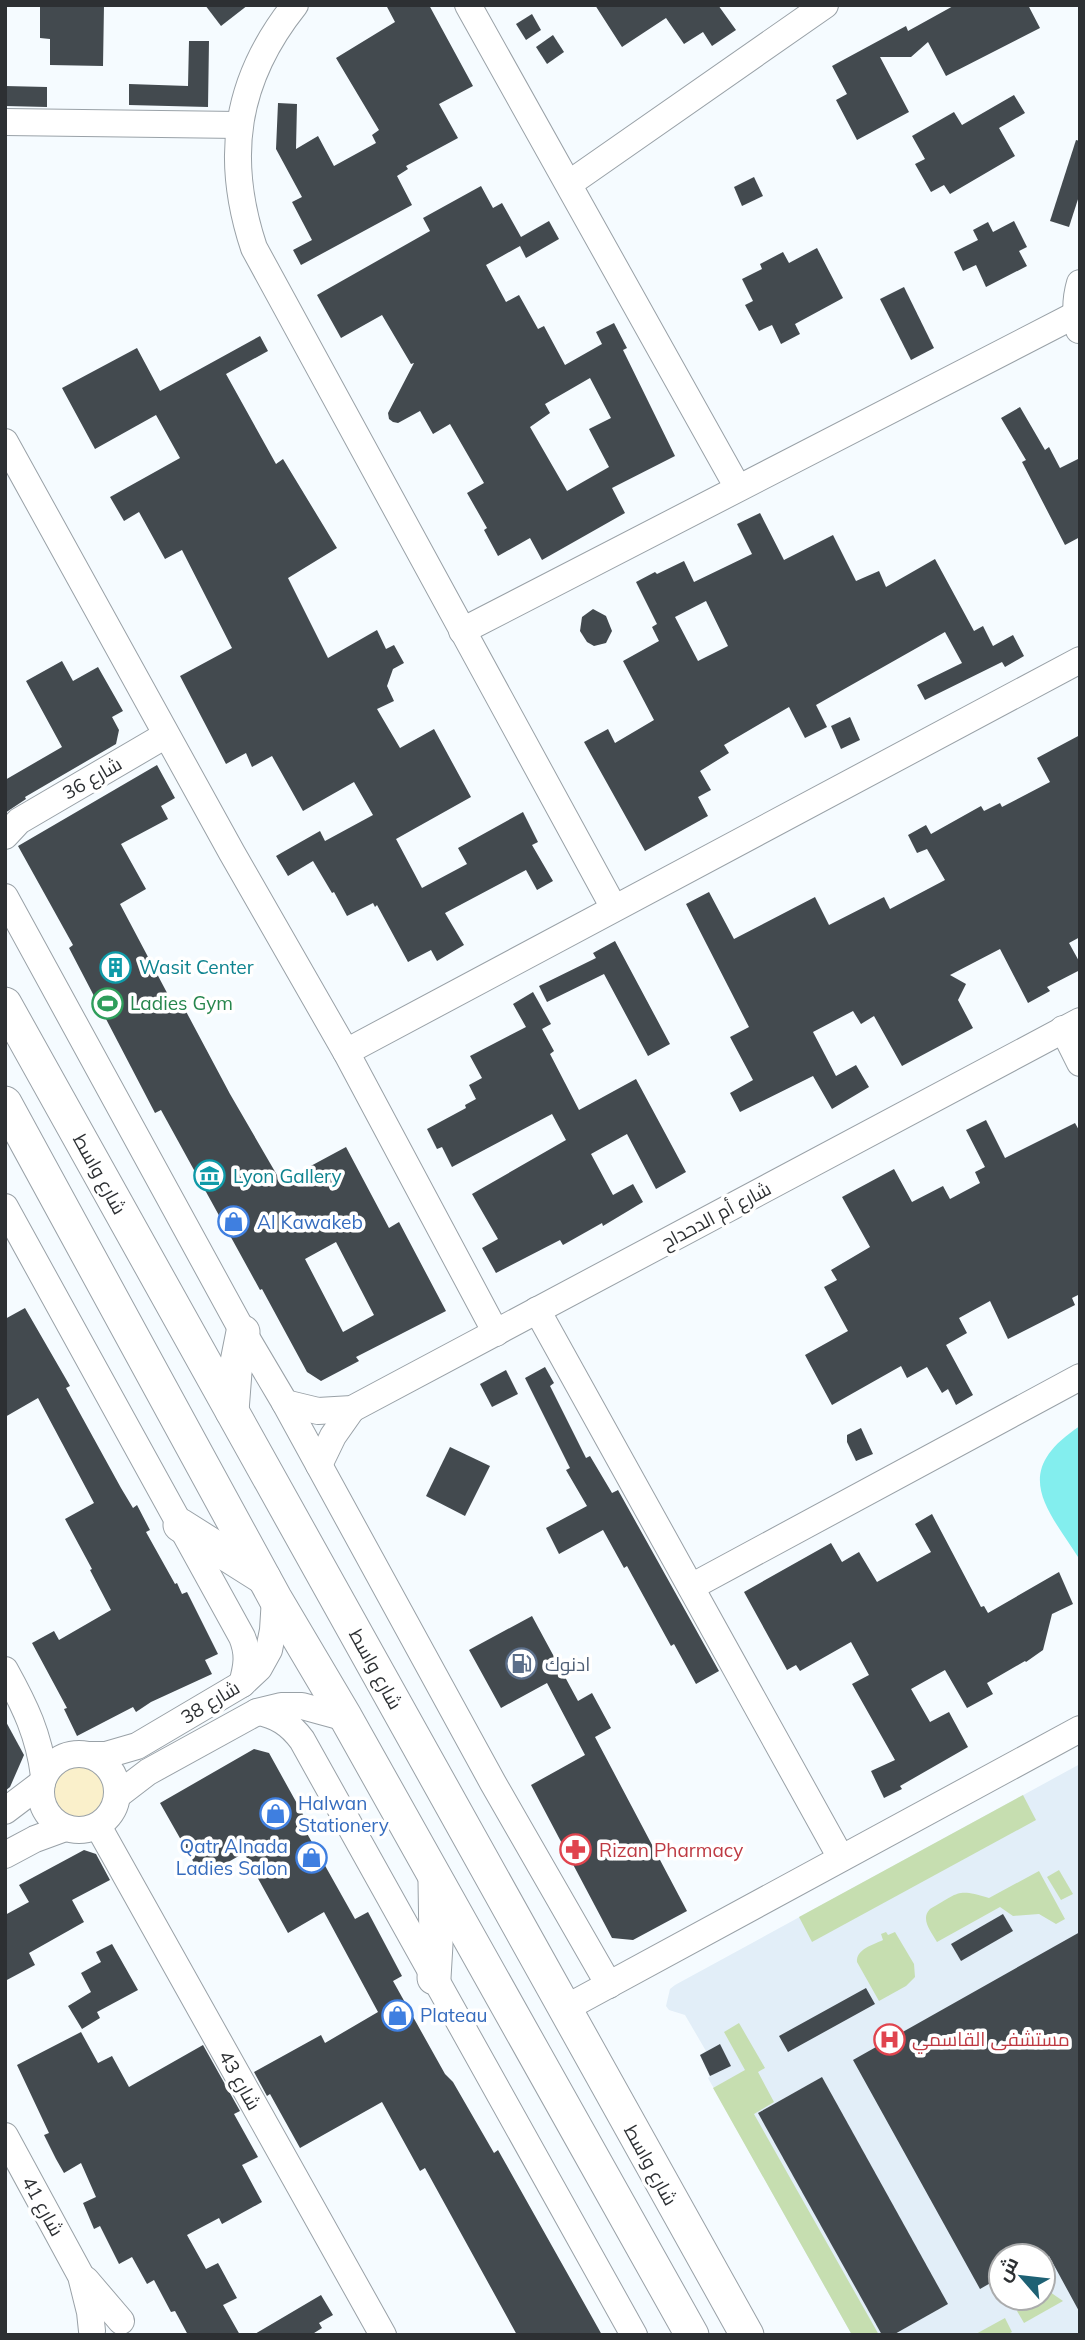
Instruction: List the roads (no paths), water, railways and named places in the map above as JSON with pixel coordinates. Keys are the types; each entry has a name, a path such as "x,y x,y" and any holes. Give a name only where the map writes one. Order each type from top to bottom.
{"main road":[{"name":"شارع واسط","path":"5,1004 747,2335"},
{"path":"5,1102 270,1588 346,1718 692,2335"},
{"path":"232,1412 235,1372 243,1332"},
{"path":"180,1525 270,1588"},
{"path":"433,1978 436,1944 435,1876"}],"street":[{"path":"295,5 274,33 258,62 239,125 239,187 244,219 254,248 614,908"},
{"path":"468,5 570,183 738,488"},
{"path":"570,183 825,5"},
{"path":"5,122 239,125"},
{"path":"462,631 738,488 1078,323 1076,297 1080,283"},
{"path":"5,442 166,735 346,1052 496,1333"},
{"path":"346,1052 1080,660"},
{"name":"شارع 36","path":"10,826 166,735"},
{"path":"5,897 493,1783 609,1985"},
{"path":"1072,1025 1080,1063"},
{"name":"شارع أم الدحداح","path":"285,1402 318,1411 352,1409 1072,1025"},
{"path":"5,1207 245,1645 248,1663 242,1684"},
{"path":"537,1310 841,1858"},
{"path":"691,1587 1080,1377"},
{"name":"شارع أم الدحداح","path":"319,1465 333,1436 352,1409"},
{"name":"شارع 38","path":"86,1754 122,1752 137,1746 242,1684 259,1668 269,1650 273,1630 270,1588"},
{"path":"5,1670 27,1711 39,1743 43,1780 41,1794 48,1815 65,1828 82,1831 98,1826 108,1818 118,1795 117,1782 111,1770 102,1760 52,1736 27,1711"},
{"name":"شارع 38","path":"118,1795 148,1772 257,1712 281,1706 302,1706 346,1718"},
{"path":"257,1712 282,1720 302,1740 635,2335"},
{"path":"564,2009 1080,1729"},
{"path":"5,1811 43,1780 53,1763 66,1756 86,1754"},
{"name":"شارع 43","path":"98,1826 383,2335"},
{"path":"5,1855 35,1839 65,1828"},
{"name":"شارع 41","path":"5,2136 81,2276 127,2328"},
{"name":"شارع 41","path":"81,2276 90,2312 91,2333"},
{"path":"91,2333 105,2320 127,2328"}],"water":[{"path":"1080,1426 1080,1560 1047,1506 1041,1490 1040,1475 1046,1459 1059,1443"}],"place":[{"name":"Wasit Center","path":"116,967"},
{"name":"Ladies Gym","path":"107,1003"},
{"name":"Lyon Gallery","path":"210,1176"},
{"name":"Al Kawakeb","path":"234,1222"},
{"name":"ادنوك","path":"522,1664"},
{"name":"Halwan Stationery","path":"275,1814"},
{"name":"Rizan Pharmacy","path":"576,1850"},
{"name":"Qatr Alnada Ladies Salon","path":"311,1857"},
{"name":"Plateau","path":"397,2015"},
{"name":"مستشفى القاسمي","path":"889,2039"}]}
